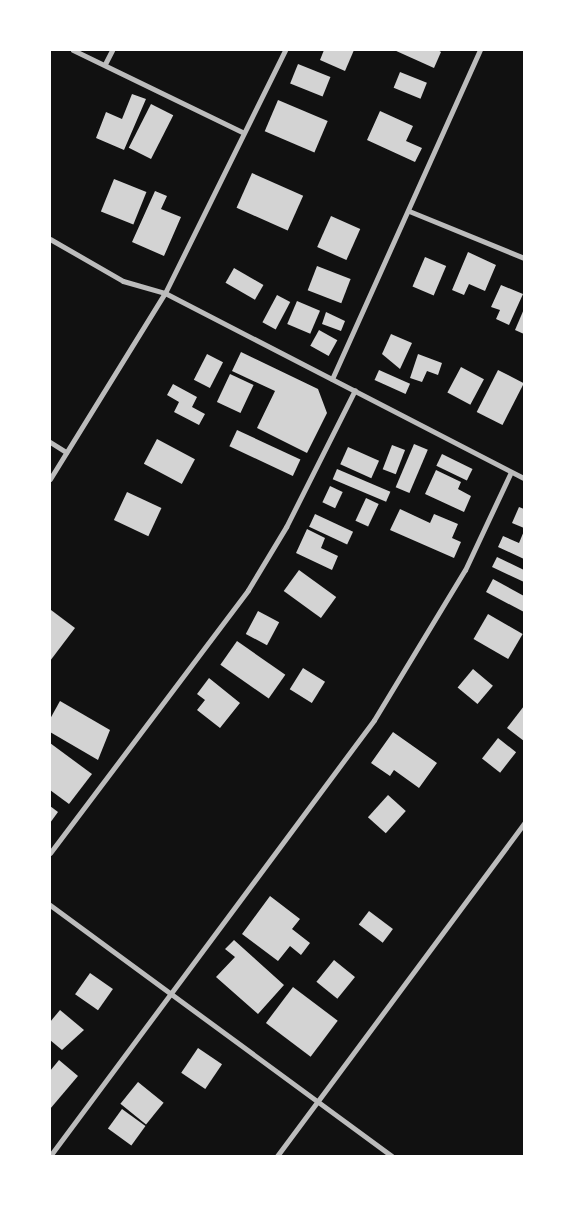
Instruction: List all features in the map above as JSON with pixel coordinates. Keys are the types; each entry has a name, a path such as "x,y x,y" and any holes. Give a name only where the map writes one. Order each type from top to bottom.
{"street":[{"path":"73,50 242,132"},
{"path":"105,64 112,50"},
{"path":"50,480 165,293 242,132 285,50"},
{"path":"332,379 480,50"},
{"path":"409,211 524,258"},
{"path":"50,239 122,281 165,293 524,478"},
{"path":"50,853 248,590 286,527 355,390"},
{"path":"50,442 66,452"},
{"path":"50,1156 374,720 465,570 511,472"},
{"path":"277,1156 524,823"},
{"path":"50,905 169,994 319,1100 392,1156"}],"building":[{"path":"324,50 354,50 345,71 320,60"},
{"path":"394,50 438,50 441,52 434,68"},
{"path":"298,64 330,77 323,97 290,83"},
{"path":"400,72 427,83 421,99 394,88"},
{"path":"132,94 146,99 124,150 96,138 106,112 122,119"},
{"path":"278,100 328,121 314,152 265,131"},
{"path":"151,104 173,115 151,159 129,148"},
{"path":"380,111 413,126 406,141 422,148 415,162 367,140"},
{"path":"252,173 303,196 288,230 237,208"},
{"path":"114,179 146,192 133,225 101,211"},
{"path":"155,191 167,196 161,209 181,217 164,256 132,242"},
{"path":"331,216 360,229 346,260 317,247"},
{"path":"468,252 496,265 485,291 469,284 464,295 452,290"},
{"path":"425,257 446,266 434,295 412,286"},
{"path":"317,266 351,279 341,303 308,290"},
{"path":"234,268 263,285 255,300 226,283"},
{"path":"501,285 523,294 509,325 496,319 500,310 491,307"},
{"path":"277,295 290,302 276,329 262,322"},
{"path":"297,301 320,311 310,334 287,324"},
{"path":"524,309 524,334 515,330"},
{"path":"326,312 345,321 341,331 322,324"},
{"path":"319,330 337,340 329,356 310,346"},
{"path":"391,334 412,343 400,369 382,354"},
{"path":"241,352 318,389 327,413 307,453 257,428 275,391 232,371"},
{"path":"207,354 223,362 210,388 194,380"},
{"path":"418,354 442,363 438,375 427,371 422,382 410,378"},
{"path":"461,367 484,379 470,405 447,393"},
{"path":"379,370 410,384 406,394 375,380"},
{"path":"498,370 524,383 503,425 477,412"},
{"path":"230,374 254,385 240,413 217,402"},
{"path":"173,384 197,397 192,407 205,414 199,425 174,412 179,402 167,395"},
{"path":"237,430 300,460 293,476 229,446"},
{"path":"157,439 195,459 182,484 144,464"},
{"path":"414,444 428,450 409,493 396,487"},
{"path":"392,445 405,450 396,474 383,469"},
{"path":"348,447 379,461 371,478 340,464"},
{"path":"442,454 473,469 467,481 436,466"},
{"path":"337,469 390,492 386,502 333,479"},
{"path":"436,470 461,482 458,489 471,496 464,512 425,494"},
{"path":"330,486 343,492 335,508 322,502"},
{"path":"127,492 161,508 148,536 114,520"},
{"path":"366,498 379,504 368,527 355,521"},
{"path":"519,507 524,509 524,528 512,523"},
{"path":"400,509 430,523 434,514 458,524 452,538 461,542 454,558 390,530"},
{"path":"315,514 353,532 347,544 309,527"},
{"path":"307,529 325,538 321,548 338,556 332,570 296,553"},
{"path":"524,531 524,559 498,547 503,536 519,543"},
{"path":"497,557 524,570 524,582 492,567"},
{"path":"299,570 336,597 321,618 284,591"},
{"path":"493,579 524,596 524,612 486,592"},
{"path":"50,611 75,628 50,661"},
{"path":"258,611 279,622 267,645 246,634"},
{"path":"488,614 523,634 508,659 474,639"},
{"path":"237,641 285,675 269,699 220,665"},
{"path":"303,668 325,682 312,703 290,689"},
{"path":"473,669 493,686 477,704 458,687"},
{"path":"209,678 240,703 220,728 197,710 205,700 197,694"},
{"path":"60,701 110,730 98,760 50,732 50,719"},
{"path":"524,706 524,741 507,728"},
{"path":"393,732 437,763 419,788 394,770 390,776 371,763"},
{"path":"498,738 516,752 500,773 482,758"},
{"path":"50,743 92,774 69,804 50,790"},
{"path":"388,795 406,811 386,833 368,817"},
{"path":"50,806 58,812 50,823"},
{"path":"270,896 300,919 292,929 310,943 301,955 290,946 278,961 242,934"},
{"path":"369,911 393,929 383,943 359,925"},
{"path":"234,940 284,985 258,1014 216,977 235,957 225,949"},
{"path":"334,960 355,977 337,999 316,982"},
{"path":"90,973 113,989 98,1010 75,994"},
{"path":"293,987 338,1021 311,1057 266,1023"},
{"path":"60,1010 84,1030 62,1050 50,1040 50,1022"},
{"path":"198,1048 222,1064 205,1089 181,1073"},
{"path":"59,1060 78,1076 50,1109 50,1071"},
{"path":"138,1082 164,1103 146,1125 120,1104"},
{"path":"122,1109 145,1126 131,1145 108,1128"}]}
